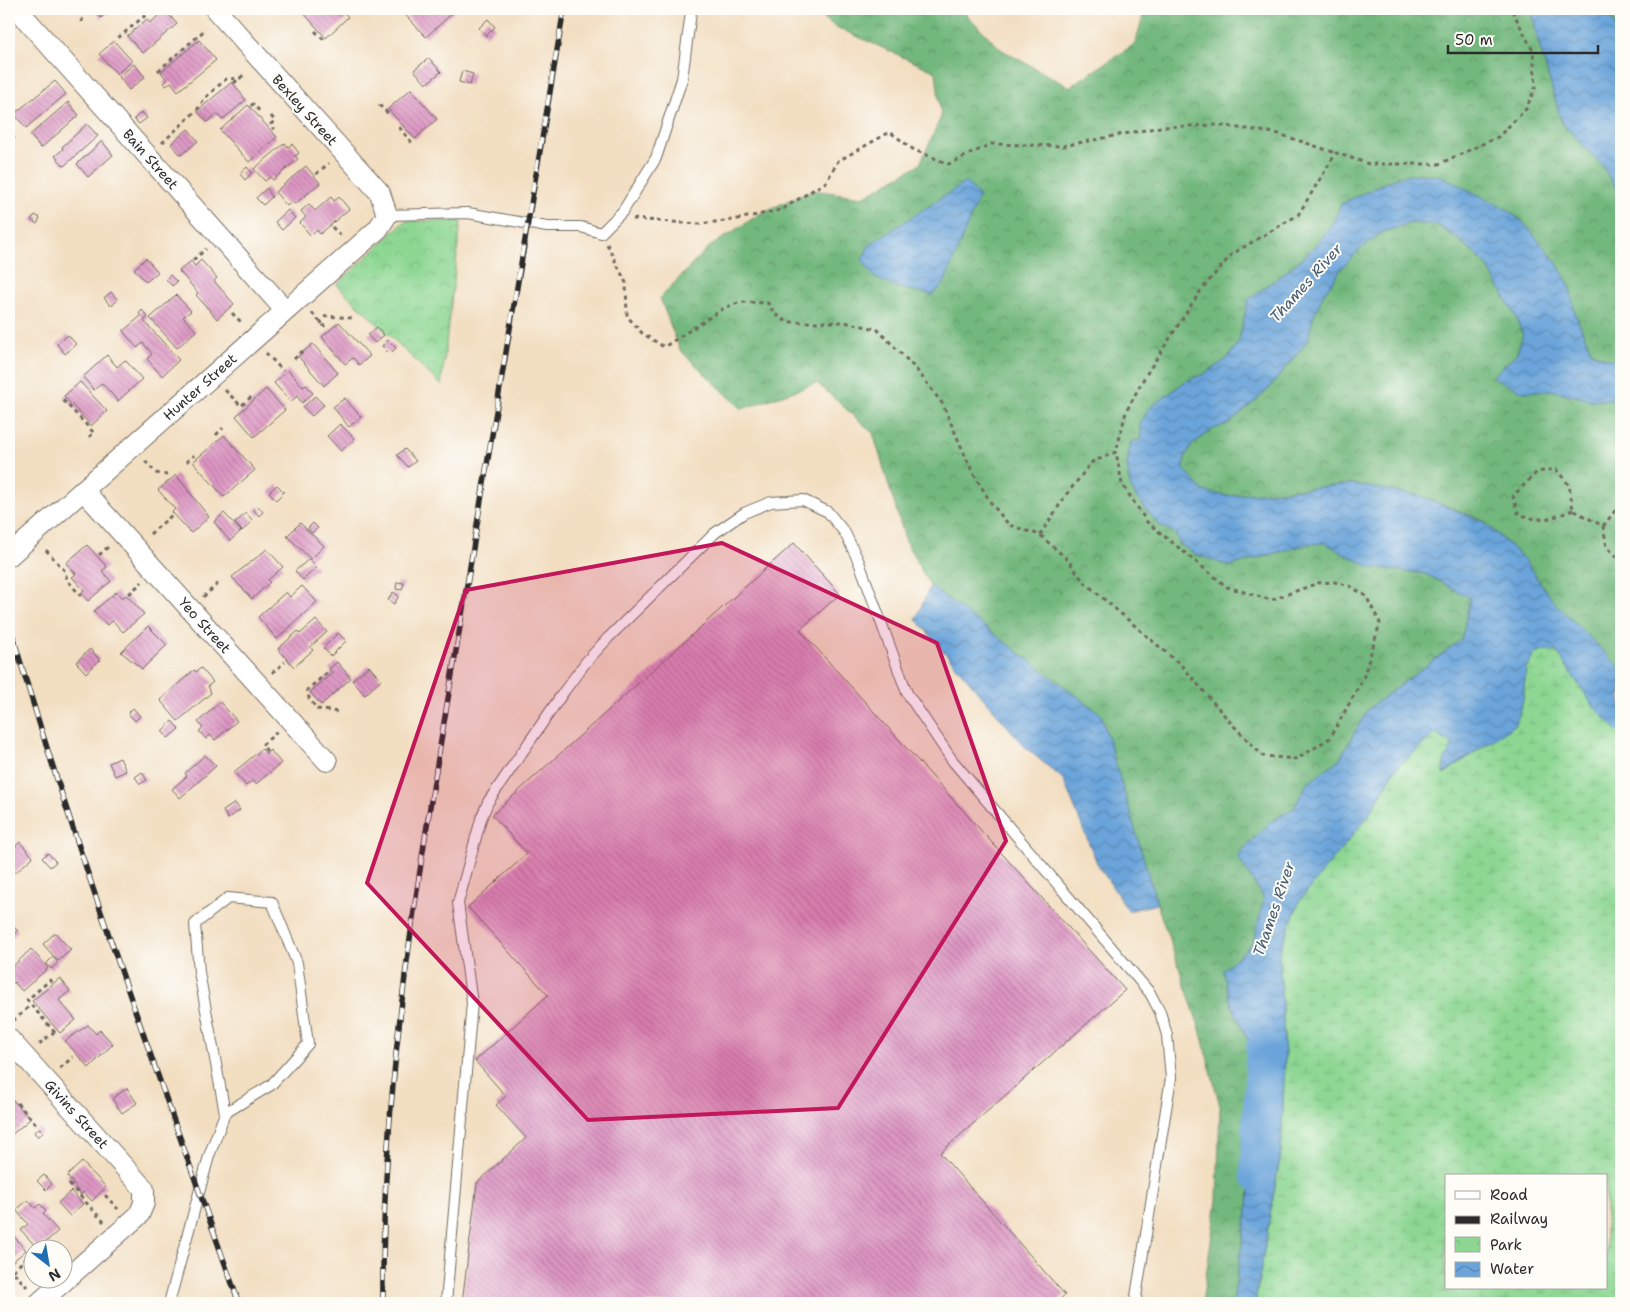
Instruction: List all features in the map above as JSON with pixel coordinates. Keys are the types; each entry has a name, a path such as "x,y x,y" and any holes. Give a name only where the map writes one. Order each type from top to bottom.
{"street":[{"name":"Bain Street","path":"17,9 285,310"},
{"name":"Bexley Street","path":"214,16 380,193 388,214"},
{"name":"Hunter Street","path":"9,556 378,228 388,214"},
{"name":"Yeo Street","path":"83,490 327,762"},
{"name":"Givins Street","path":"11,1030 144,1189 144,1203 139,1215 35,1297"}],"lane":[{"path":"388,214 468,213 547,227 581,227 601,233 623,211 656,158 682,78 690,12"},
{"path":"446,1303 472,1003 458,903 480,820 488,802 586,662 715,533 744,513 771,502 803,500 828,512 845,533 859,562 907,693 929,728 958,768 1150,993 1160,1012 1168,1035 1171,1078 1135,1303"},
{"path":"169,1303 209,1156 225,1113 199,972 195,924 228,898 272,902 297,962 308,1044 271,1086 225,1113"}],"path":[{"path":"82,9 82,22"},
{"path":"118,38 153,9"},
{"path":"298,9 303,14"},
{"path":"623,211 635,221 698,224 733,220 781,210 826,182 838,161 890,132 914,150 949,164 991,144 1063,146 1160,128 1217,125 1276,133 1369,164 1439,164 1498,137 1526,109 1536,86 1533,51 1513,12 1509,9"},
{"path":"158,71 214,16"},
{"path":"316,31 326,42"},
{"path":"234,83 252,68"},
{"path":"149,156 226,79 241,78"},
{"path":"251,106 253,104 261,113"},
{"path":"379,105 390,115"},
{"path":"271,116 275,121 271,124 274,128 272,129"},
{"path":"399,127 412,142"},
{"path":"601,233 626,283 626,316 642,333 664,347 724,308 741,302 768,303 774,313 787,322 844,322 876,329 916,369 942,403 972,471 990,502 1008,526 1040,535 1068,560 1083,581 1184,668 1230,722 1263,756 1297,759 1330,738 1363,679 1380,623 1366,596 1360,590 1335,582 1318,583 1271,600 1227,587 1146,522 1122,484 1116,452 1126,412 1144,378 1201,290 1232,254 1298,215 1336,152"},
{"path":"316,174 333,159"},
{"path":"332,227 343,239"},
{"path":"193,260 212,243"},
{"path":"307,308 323,325 321,321 326,316 352,318"},
{"path":"232,313 246,327"},
{"path":"294,359 304,349"},
{"path":"263,350 283,371"},
{"path":"222,386 241,406 252,396"},
{"path":"63,400 94,433 89,438"},
{"path":"216,435 223,428"},
{"path":"1040,535 1092,462 1116,452"},
{"path":"186,462 194,455"},
{"path":"141,458 156,473 167,475"},
{"path":"1574,510 1569,485 1556,469 1537,472 1513,496 1518,513 1532,520 1558,516 1574,510 1603,526"},
{"path":"1621,508 1615,511 1603,526 1607,547 1621,561"},
{"path":"145,539 172,515"},
{"path":"99,555 111,544"},
{"path":"43,546 65,572 67,580 81,596"},
{"path":"129,594 144,580"},
{"path":"200,600 222,581"},
{"path":"269,676 285,662"},
{"path":"328,673 307,690 308,698 317,709 338,712"},
{"path":"267,751 262,746 279,730"},
{"path":"52,982 50,980 27,1000 57,1035"},
{"path":"11,1030 31,1005"},
{"path":"36,1047 54,1032"},
{"path":"57,1070 73,1057"},
{"path":"17,1103 36,1124"},
{"path":"69,1184 106,1225"},
{"path":"105,1195 120,1211"},
{"path":"13,1271 22,1262"},
{"path":"9,1267 35,1297"}],"highlighted area":[{"path":"722,543 937,643 1006,841 838,1108 588,1120 367,883 466,590"}],"green space":[{"path":"813,9 961,9 1002,50 1069,87 1135,44 1145,9 1532,9 1537,37 1562,123 1601,164 1621,196 1621,354 1612,360 1592,353 1575,313 1569,284 1524,223 1506,209 1475,195 1400,176 1341,204 1334,220 1314,247 1302,259 1248,300 1239,341 1227,359 1204,374 1186,381 1171,392 1140,425 1141,440 1131,442 1127,464 1130,485 1136,497 1159,524 1175,533 1180,544 1195,554 1229,566 1308,544 1325,543 1370,567 1426,574 1470,598 1462,639 1368,709 1339,760 1308,782 1294,808 1270,822 1237,856 1264,899 1253,943 1223,970 1230,1001 1250,1045 1263,1107 1233,1303 1202,1303 1217,1200 1220,1106 1200,1029 1157,904 1101,715 930,586 906,542 873,433 817,383 742,409 680,350 660,298 708,248 761,213 812,190 863,197 920,164 941,117 936,72 834,26"},
{"path":"1608,9 1621,9 1621,41 1620,37"},
{"path":"405,221 461,221 441,385 337,285"},
{"path":"1411,223 1437,225 1461,242 1486,264 1515,315 1523,335 1517,353 1493,377 1524,392 1551,390 1591,400 1621,400 1621,669 1552,600 1524,559 1483,520 1420,496 1352,484 1227,496 1203,491 1184,469 1185,456 1193,444 1213,429 1228,424 1267,391 1308,340 1313,317 1323,295 1342,268 1360,249 1383,232"},
{"path":"1537,651 1556,651 1594,707 1621,734 1621,1303 1255,1303 1281,1152 1285,1056 1279,951 1300,900 1369,815 1396,768 1435,734 1453,744 1444,762 1444,774 1516,724 1523,700 1526,668"}],"water":[{"path":"1532,9 1608,9 1621,41 1621,196 1601,164 1562,123 1537,37"},
{"path":"1420,174 1442,176 1506,209 1524,223 1555,260 1569,284 1575,313 1592,353 1612,360 1621,354 1621,400 1591,400 1551,390 1524,392 1492,377 1517,353 1523,335 1515,315 1486,264 1461,241 1437,225 1411,223 1383,232 1360,249 1342,268 1323,295 1313,317 1308,340 1267,391 1228,424 1213,429 1193,444 1185,456 1184,469 1203,491 1227,496 1352,484 1420,496 1483,521 1524,559 1552,600 1621,669 1621,734 1594,707 1556,651 1537,651 1526,668 1523,700 1516,724 1443,774 1444,762 1453,744 1435,734 1396,768 1369,815 1300,900 1279,951 1285,1056 1281,1152 1255,1303 1233,1303 1263,1107 1250,1045 1230,1001 1223,970 1253,943 1264,899 1237,856 1270,822 1294,808 1308,782 1339,760 1368,709 1462,639 1470,598 1426,574 1370,567 1325,543 1308,544 1229,566 1195,554 1180,544 1175,533 1159,525 1136,497 1130,485 1127,464 1131,442 1141,440 1140,425 1148,409 1186,381 1204,374 1227,359 1239,341 1248,300 1302,259 1314,247 1334,220 1341,204 1400,176"},
{"path":"966,182 979,196 944,284 932,295 892,286 874,277 862,259 870,244"},
{"path":"930,586 1101,714 1157,904 1128,911 1097,863 1063,779 1026,748 916,619"}],"building":[{"path":"93,9 111,9 101,18"},
{"path":"300,9 341,9 348,17 326,38"},
{"path":"400,9 457,9 426,37"},
{"path":"165,10 177,24 143,53 127,36 147,19 150,23"},
{"path":"488,19 495,27 486,36 479,28"},
{"path":"199,40 216,60 178,91 171,82 166,86 163,83 167,80 161,72"},
{"path":"114,41 132,61 117,74 99,54"},
{"path":"429,58 441,72 426,84 414,70"},
{"path":"134,64 145,77 129,90 119,77"},
{"path":"462,71 473,74 470,85 459,82"},
{"path":"55,81 66,94 26,128 14,114"},
{"path":"232,82 246,100 222,120 217,114 207,122 197,111"},
{"path":"411,89 437,119 415,139 388,109"},
{"path":"68,102 79,115 41,148 30,135"},
{"path":"248,105 277,137 249,162 220,130"},
{"path":"142,112 147,118 139,124 134,119"},
{"path":"87,124 98,136 64,166 55,156"},
{"path":"188,129 198,141 181,155 171,144"},
{"path":"9,131 15,138 9,144"},
{"path":"102,141 113,155 88,177 77,164"},
{"path":"285,143 288,147 292,144 299,153 295,156 298,159 273,180 270,177 265,181 254,169"},
{"path":"306,166 320,183 295,204 292,201 287,206 275,192"},
{"path":"247,167 252,173 245,180 240,174"},
{"path":"267,188 272,197 263,205 256,198"},
{"path":"331,197 334,201 339,197 349,209 320,234 317,230 311,236 300,223 306,217 301,211 309,204 315,211"},
{"path":"288,210 295,218 282,230 275,222"},
{"path":"35,215 40,218 37,224 31,220"},
{"path":"146,258 158,272 146,282 134,269"},
{"path":"201,260 217,278 214,281 234,304 217,319 196,295 198,293 179,271 191,261 195,266"},
{"path":"170,275 177,282 172,286 166,279"},
{"path":"111,292 118,300 111,306 104,298"},
{"path":"176,295 191,311 183,317 196,331 177,348 150,318"},
{"path":"142,310 148,317 144,321 179,360 162,376 147,359 152,354 143,343 137,348 123,331 141,316 139,314"},
{"path":"339,322 370,356 359,365 353,358 345,364 322,337"},
{"path":"377,327 384,335 375,343 368,335"},
{"path":"68,335 76,344 65,354 57,344"},
{"path":"388,340 396,348 390,354 382,346"},
{"path":"313,344 338,373 324,386 298,356"},
{"path":"107,355 117,367 125,360 142,379 118,401 102,383 94,390 83,377"},
{"path":"288,370 303,387 306,385 313,393 302,403 297,396 291,402 274,383"},
{"path":"80,382 107,411 91,426 64,396"},
{"path":"266,389 285,410 254,437 236,416"},
{"path":"315,396 324,405 312,416 303,407"},
{"path":"345,398 361,417 349,427 333,407"},
{"path":"340,424 355,439 341,451 327,436"},
{"path":"224,435 255,470 224,497 193,462"},
{"path":"405,449 416,461 408,467 397,455"},
{"path":"176,475 209,517 191,533 172,512 175,509 158,490"},
{"path":"277,485 284,492 276,500 269,492"},
{"path":"258,506 263,512 259,516 254,510"},
{"path":"224,513 241,531 230,541 214,522"},
{"path":"246,513 253,521 242,531 235,523"},
{"path":"300,523 324,546 311,559 287,536"},
{"path":"313,523 318,528 312,533 308,528"},
{"path":"794,543 840,594 800,630 1125,990 940,1153 1065,1295 1055,1303 534,1303 530,1299 525,1303 462,1303 477,1183 526,1138 496,1105 506,1096 475,1061 548,995 468,907 527,854 492,815"},
{"path":"87,545 107,567 102,571 111,581 88,601 81,593 84,590 72,577 76,574 66,563"},
{"path":"267,549 283,567 268,580 270,582 252,599 232,577"},
{"path":"309,559 317,567 303,580 295,571"},
{"path":"397,582 404,583 402,590 396,589"},
{"path":"302,586 317,602 277,639 258,617 286,592 290,597"},
{"path":"116,592 122,598 126,595 144,614 123,632 113,621 107,625 94,611"},
{"path":"393,592 399,596 394,604 388,600"},
{"path":"316,620 327,632 310,647 313,650 294,667 278,649 298,631 300,634"},
{"path":"148,626 167,645 142,669 121,652"},
{"path":"338,633 346,641 331,656 323,648"},
{"path":"90,649 100,660 86,673 76,662"},
{"path":"337,662 351,678 321,705 310,692 332,673 329,669"},
{"path":"369,666 381,680 365,695 352,680"},
{"path":"201,668 213,682 208,686 211,693 178,721 160,700 194,670 196,672"},
{"path":"220,702 237,721 215,740 210,735 206,739 199,731 203,728 198,722"},
{"path":"133,708 140,716 135,721 128,713"},
{"path":"172,721 179,729 168,738 162,731"},
{"path":"262,749 266,754 270,750 281,763 256,784 252,781 246,786 234,772"},
{"path":"205,755 216,766 180,798 172,789 187,776 185,773"},
{"path":"120,758 126,771 115,776 109,763"},
{"path":"142,772 147,780 140,784 135,777"},
{"path":"235,803 240,810 228,819 223,811"},
{"path":"20,842 33,857 15,873 9,866 9,852"},
{"path":"48,853 56,862 50,867 42,858"},
{"path":"9,922 18,931 9,940"},
{"path":"55,933 71,950 58,961 43,944"},
{"path":"31,949 48,968 22,991 14,982 9,987 9,970"},
{"path":"53,957 58,963 51,969 46,964"},
{"path":"60,978 70,991 59,1000 76,1020 60,1033 32,1001"},
{"path":"88,1025 96,1034 100,1030 113,1044 89,1068 65,1041"},
{"path":"127,1088 137,1103 122,1113 112,1099"},
{"path":"13,1100 30,1119 9,1137 9,1104"},
{"path":"40,1128 43,1132 38,1137 34,1132"},
{"path":"82,1162 106,1187 92,1201 83,1192 81,1195 67,1176"},
{"path":"44,1175 52,1184 46,1190 37,1181"},
{"path":"71,1191 83,1204 70,1216 58,1203"},
{"path":"28,1200 35,1208 40,1204 46,1211 43,1214 58,1231 48,1240 30,1240 21,1230 28,1224 16,1210"},
{"path":"9,1231 22,1246 22,1253 11,1263 9,1260"}],"waterway":[{"name":"Thames River","path":"1258,1175 1264,1048"}],"railway":[{"path":"383,1303 384,1221 388,1140 395,1059 416,898 564,9"},
{"path":"9,623 90,880 239,1303"}]}
